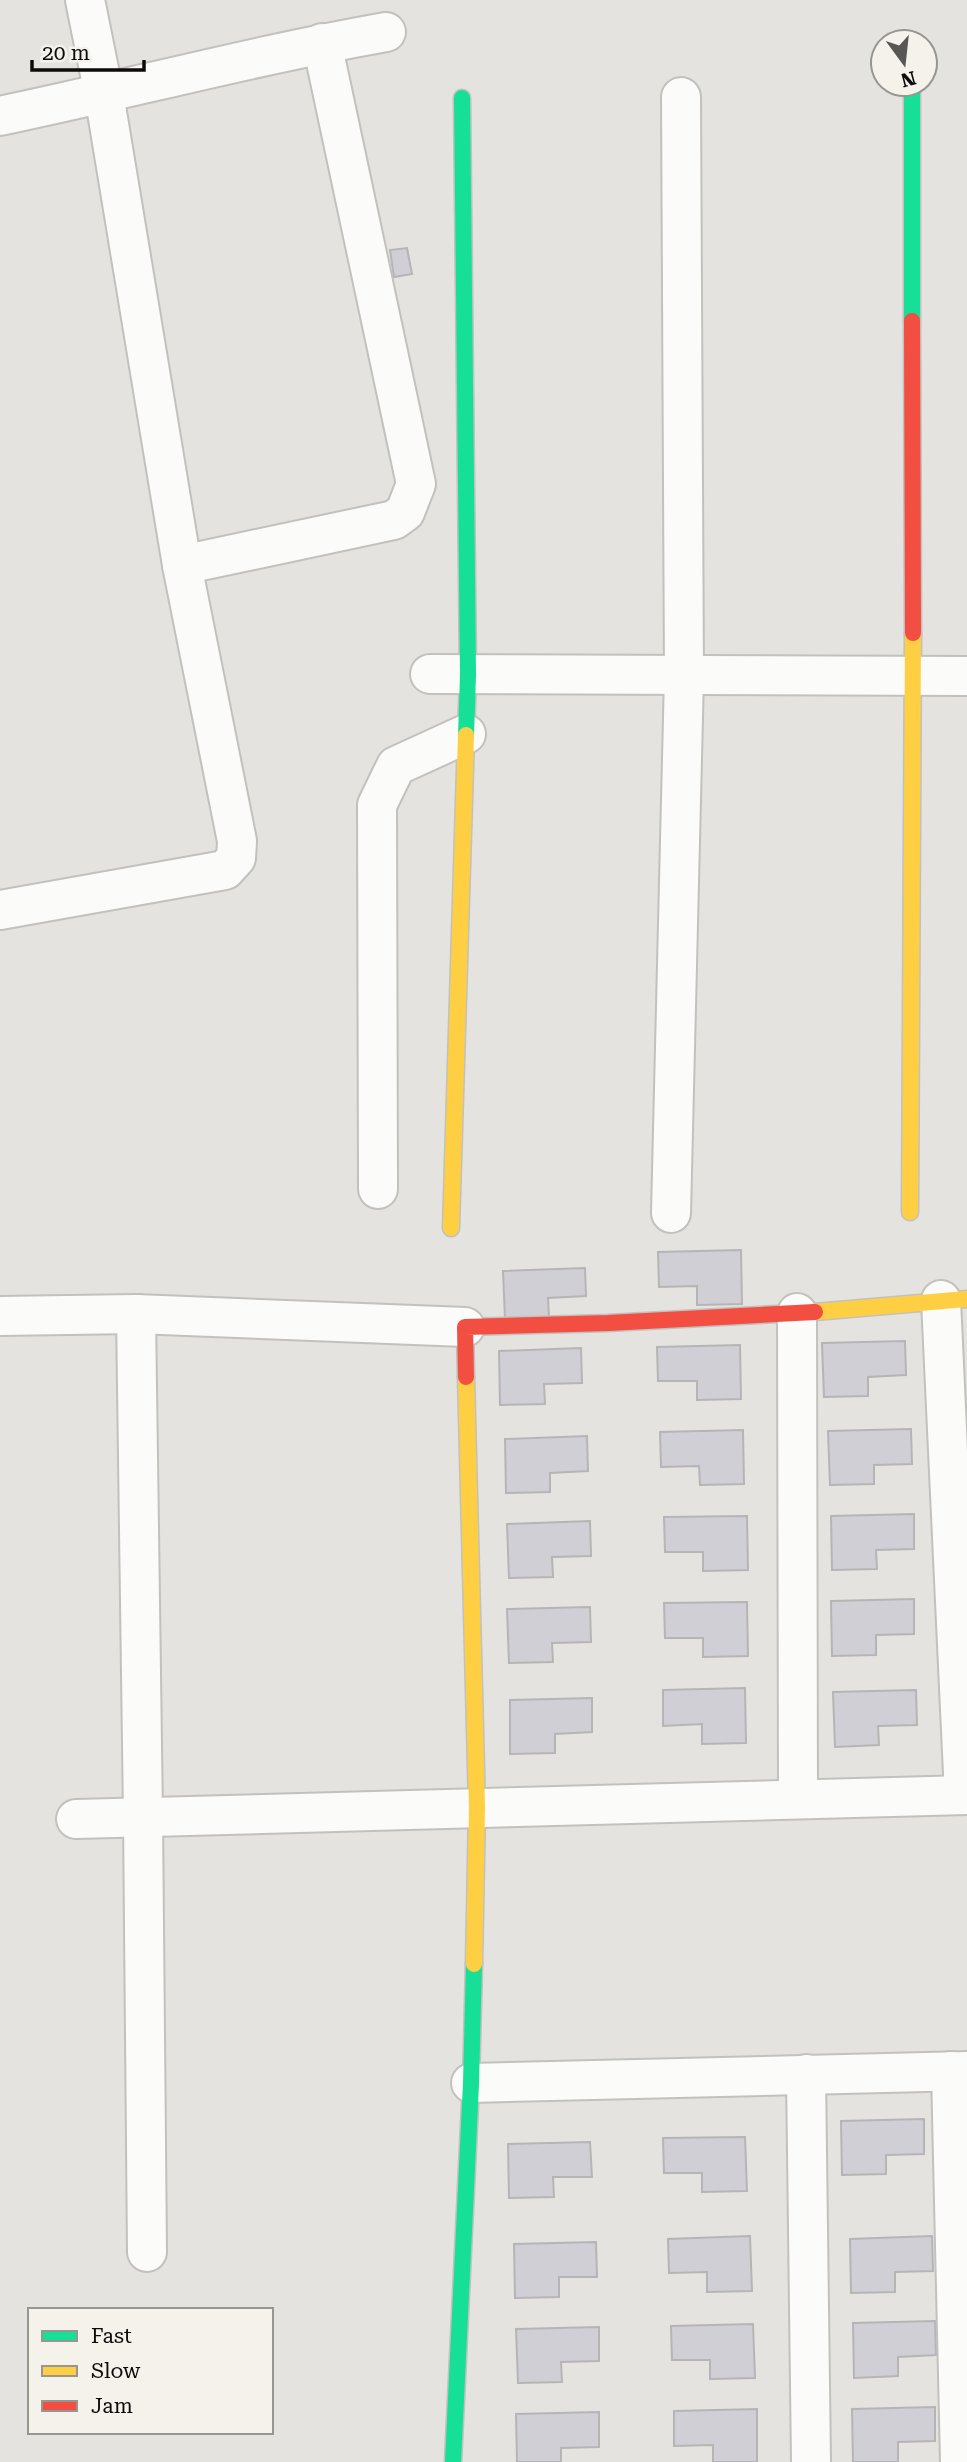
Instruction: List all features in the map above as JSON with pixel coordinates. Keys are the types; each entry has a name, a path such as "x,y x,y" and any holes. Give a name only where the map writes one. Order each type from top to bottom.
{"street":[{"path":"0,910 225,870 236,858 237,841 182,565 104,94 85,0"},
{"path":"0,116 322,43 386,32"},
{"path":"182,565 394,520 405,512 416,484 322,43"},
{"path":"671,1213 684,676 681,97"},
{"path":"451,1228 468,675 462,98"},
{"path":"910,1212 912,98"},
{"path":"430,674 967,676"},
{"path":"378,1189 377,805 396,766 466,734"},
{"path":"0,1316 136,1314 465,1326 608,1323 797,1313 954,1300 966,1795 76,1819"},
{"path":"797,1313 798,1799"},
{"path":"136,1314 144,1817 147,2252"},
{"path":"453,2462 471,2083 477,1808 465,1326"},
{"path":"471,2083 959,2071 960,2462"},
{"path":"806,2074 811,2462"}],"building":[{"path":"407,248 412,274 394,277 390,250"},
{"path":"741,1250 742,1304 697,1305 697,1286 659,1287 658,1252"},
{"path":"585,1268 586,1296 548,1298 549,1317 505,1319 503,1271"},
{"path":"905,1341 906,1375 868,1377 868,1396 824,1397 822,1343"},
{"path":"740,1345 741,1399 697,1400 697,1381 658,1381 657,1347"},
{"path":"581,1348 582,1383 544,1384 545,1404 500,1405 499,1351"},
{"path":"911,1429 912,1464 874,1465 874,1484 830,1485 828,1431"},
{"path":"743,1430 744,1484 700,1485 699,1466 661,1467 660,1432"},
{"path":"587,1436 588,1471 550,1473 550,1492 506,1493 505,1439"},
{"path":"914,1514 914,1549 876,1550 877,1569 832,1570 831,1516"},
{"path":"747,1516 748,1570 703,1571 703,1552 665,1552 664,1517"},
{"path":"590,1521 591,1556 552,1557 553,1577 509,1578 507,1524"},
{"path":"914,1599 914,1634 876,1635 876,1655 832,1656 831,1601"},
{"path":"747,1602 748,1656 703,1657 703,1638 665,1638 664,1603"},
{"path":"590,1607 591,1642 552,1643 553,1662 509,1663 507,1609"},
{"path":"745,1688 746,1743 702,1744 702,1724 663,1726 663,1690"},
{"path":"916,1690 917,1725 878,1726 879,1745 835,1747 833,1692"},
{"path":"592,1698 592,1732 555,1734 555,1753 510,1754 510,1700"},
{"path":"924,2119 924,2154 886,2155 886,2174 842,2175 841,2121"},
{"path":"745,2137 747,2191 702,2192 702,2173 664,2173 663,2138"},
{"path":"590,2142 592,2177 553,2177 554,2197 509,2198 508,2144"},
{"path":"750,2236 752,2291 707,2292 707,2272 669,2273 668,2239"},
{"path":"932,2236 933,2271 895,2272 895,2292 851,2293 850,2239"},
{"path":"596,2242 597,2277 559,2277 559,2297 515,2298 514,2244"},
{"path":"935,2321 936,2355 898,2357 898,2376 854,2378 853,2323"},
{"path":"753,2324 755,2378 710,2379 710,2360 672,2360 671,2326"},
{"path":"599,2327 599,2361 561,2362 562,2382 518,2383 516,2329"},
{"path":"935,2407 935,2441 898,2442 898,2462 853,2462 852,2409"},
{"path":"757,2409 757,2462 713,2462 713,2445 674,2446 674,2411"},
{"path":"599,2412 599,2447 561,2448 561,2462 517,2462 516,2414"}],"traffic: fast":[{"path":"462,98 468,675 466,735"},
{"path":"912,98 912,321"},
{"path":"453,2462 474,1964"}],"traffic: slow":[{"path":"910,1212 913,633"},
{"path":"451,1228 466,735"},
{"path":"815,1312 967,1299"},
{"path":"466,1377 477,1808 474,1964"}],"traffic: jam":[{"path":"912,321 913,633"},
{"path":"466,1377 465,1327 608,1323 815,1312"}]}
